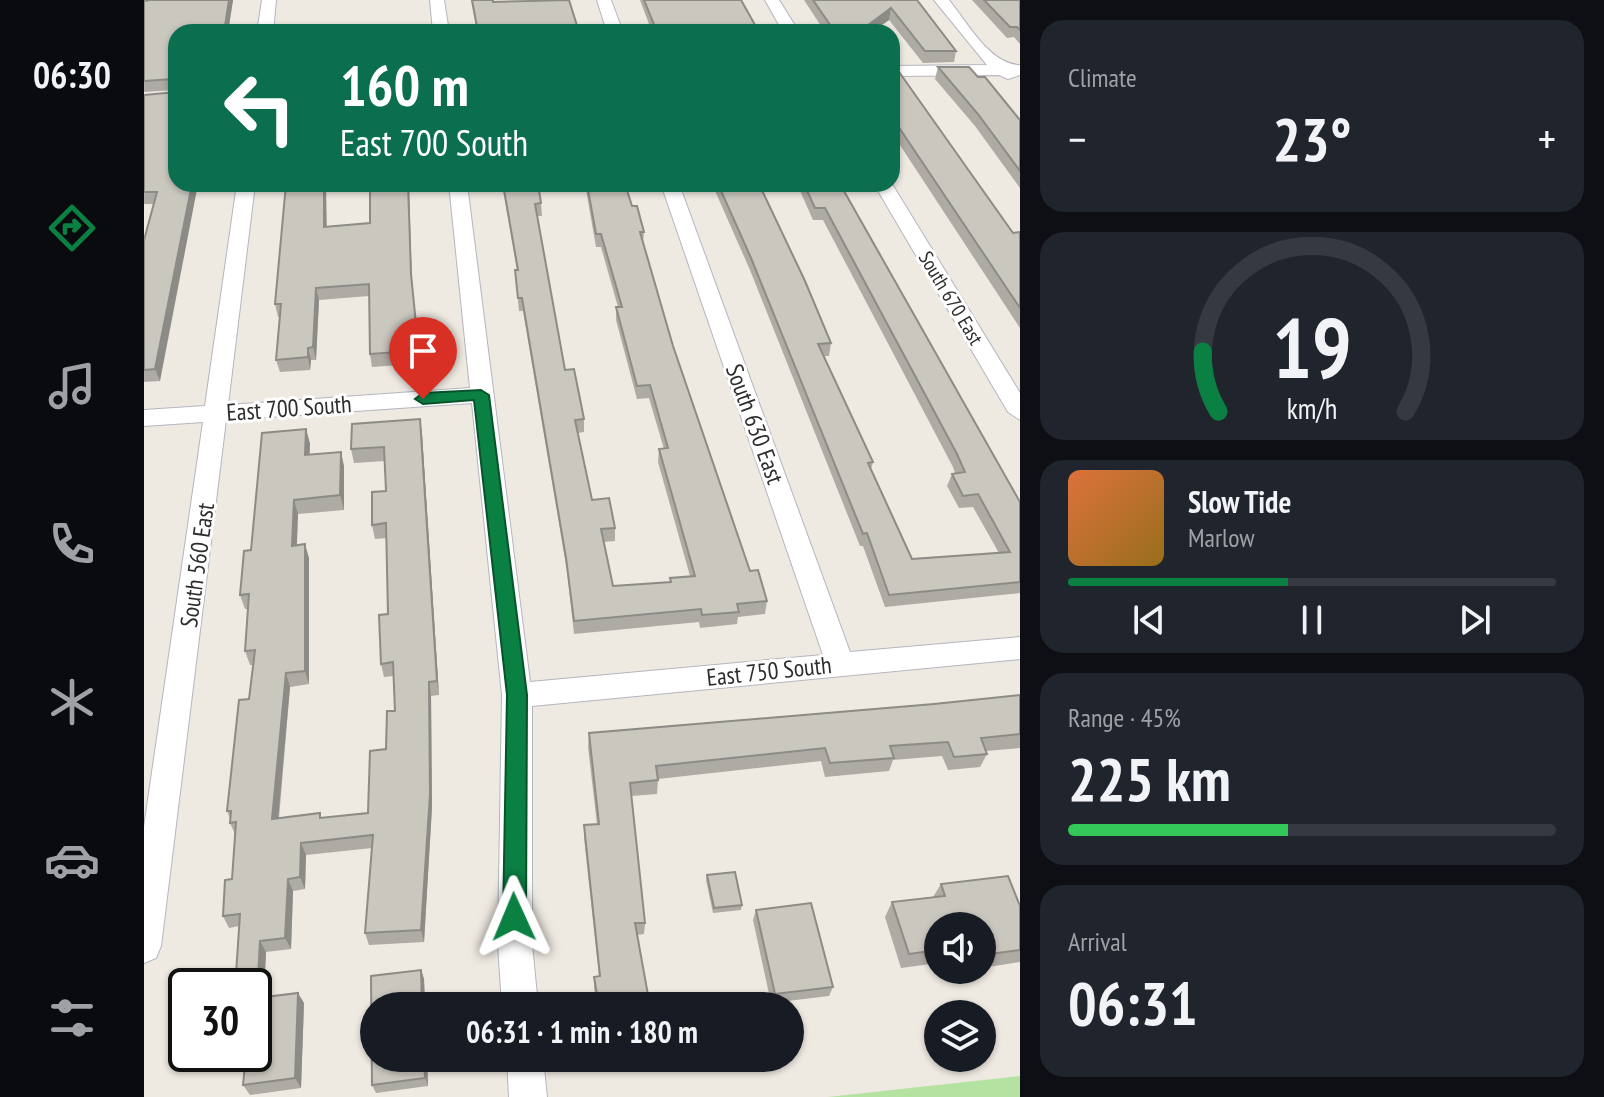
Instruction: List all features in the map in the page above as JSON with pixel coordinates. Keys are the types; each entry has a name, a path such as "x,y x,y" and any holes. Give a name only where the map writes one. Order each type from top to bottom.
{"street":[{"path":"266,24 269,0"},
{"path":"437,0 440,24"},
{"path":"604,0 612,24"},
{"path":"772,0 786,24"},
{"path":"941,0 991,61 1012,70 1020,88"},
{"path":"900,71 1012,70"},
{"name":"South 560 East","path":"144,946 218,413 245,192"},
{"path":"459,192 517,695 514,928 519,992"},
{"name":"South 630 East","path":"673,192 840,664"},
{"name":"South 670 East","path":"888,192 1020,412"},
{"name":"East 700 South","path":"144,418 481,395"},
{"name":"East 750 South","path":"517,695 1020,648"},
{"path":"526,1072 528,1097"}],"green space":[{"path":"1020,1076 1020,1097 828,1097"}],"building":[{"path":"229,0 225,24 168,24 168,79 144,81 144,1"},
{"path":"472,0 569,0 576,24 476,24"},
{"path":"644,0 741,0 754,24 654,24"},
{"path":"813,0 917,0 956,51 925,51 891,8 870,24 830,24"},
{"path":"984,0 1020,0 1020,30 1010,27"},
{"path":"938,67 969,67 978,77 985,77 1020,120 1020,171 978,114"},
{"path":"900,73 1013,233 1020,232 1020,308 900,129"},
{"path":"168,93 168,192 190,192 155,369 144,370 144,240 157,192 144,192 144,95"},
{"path":"285,192 324,192 324,227 370,223 370,192 408,192 416,324 426,323 426,350 370,354 369,284 316,288 313,347 308,348 308,357 276,360 281,304 275,304"},
{"path":"504,192 539,192 541,203 535,204 565,370 574,369 584,419 575,420 592,500 609,498 615,528 601,529 613,586 671,582 670,578 695,576 659,449 668,448 650,385 637,386 616,307 622,307 601,234 596,234 588,192 628,192 632,206 637,206 644,232 640,232 673,346 750,571 758,570 767,601 737,604 739,612 702,615 701,609 574,621 522,298 518,298 515,270 518,270"},
{"path":"722,192 763,192 831,343 818,344 873,462 868,463 912,559 1010,552 978,494 963,496 952,474 965,472 957,454 825,208 815,208 808,192 845,192 1020,502 1020,582 889,595 867,533 863,534"},
{"path":"420,419 437,681 429,682 430,794 421,930 365,933 373,835 301,843 300,877 288,879 285,938 260,941 259,968 236,968 240,914 223,916 225,880 232,879 236,822 230,823 231,811 227,811 239,700 249,699 255,650 245,651 249,594 240,595 244,551 251,550 262,433 306,429 305,455 341,452 340,495 294,500 292,546 305,544 305,671 286,673 272,819 320,813 320,818 368,813 370,751 386,749 387,711 395,711 393,662 381,664 379,615 388,614 386,523 372,525 372,492 386,491 384,447 351,449 352,424"},
{"path":"1020,695 1020,734 981,738 987,754 954,757 948,742 890,746 894,758 830,763 825,748 656,766 658,780 630,783 645,923 635,923 647,992 597,992 594,977 600,976 584,825 599,824 589,733"},
{"path":"735,872 742,905 714,908 707,875"},
{"path":"1008,876 1020,906 1020,950 996,953 996,912 924,912 924,952 909,954 892,902 945,896 941,884"},
{"path":"811,903 833,987 775,992 756,910"},
{"path":"421,970 422,992 371,992 371,976"},
{"path":"298,993 295,1078 243,1085 244,1072 272,1072 272,996"},
{"path":"372,1072 425,1072 425,1078 372,1085"}],"route":[{"path":"423,399 481,395 517,695 519,751 514,833 514,917"}]}
